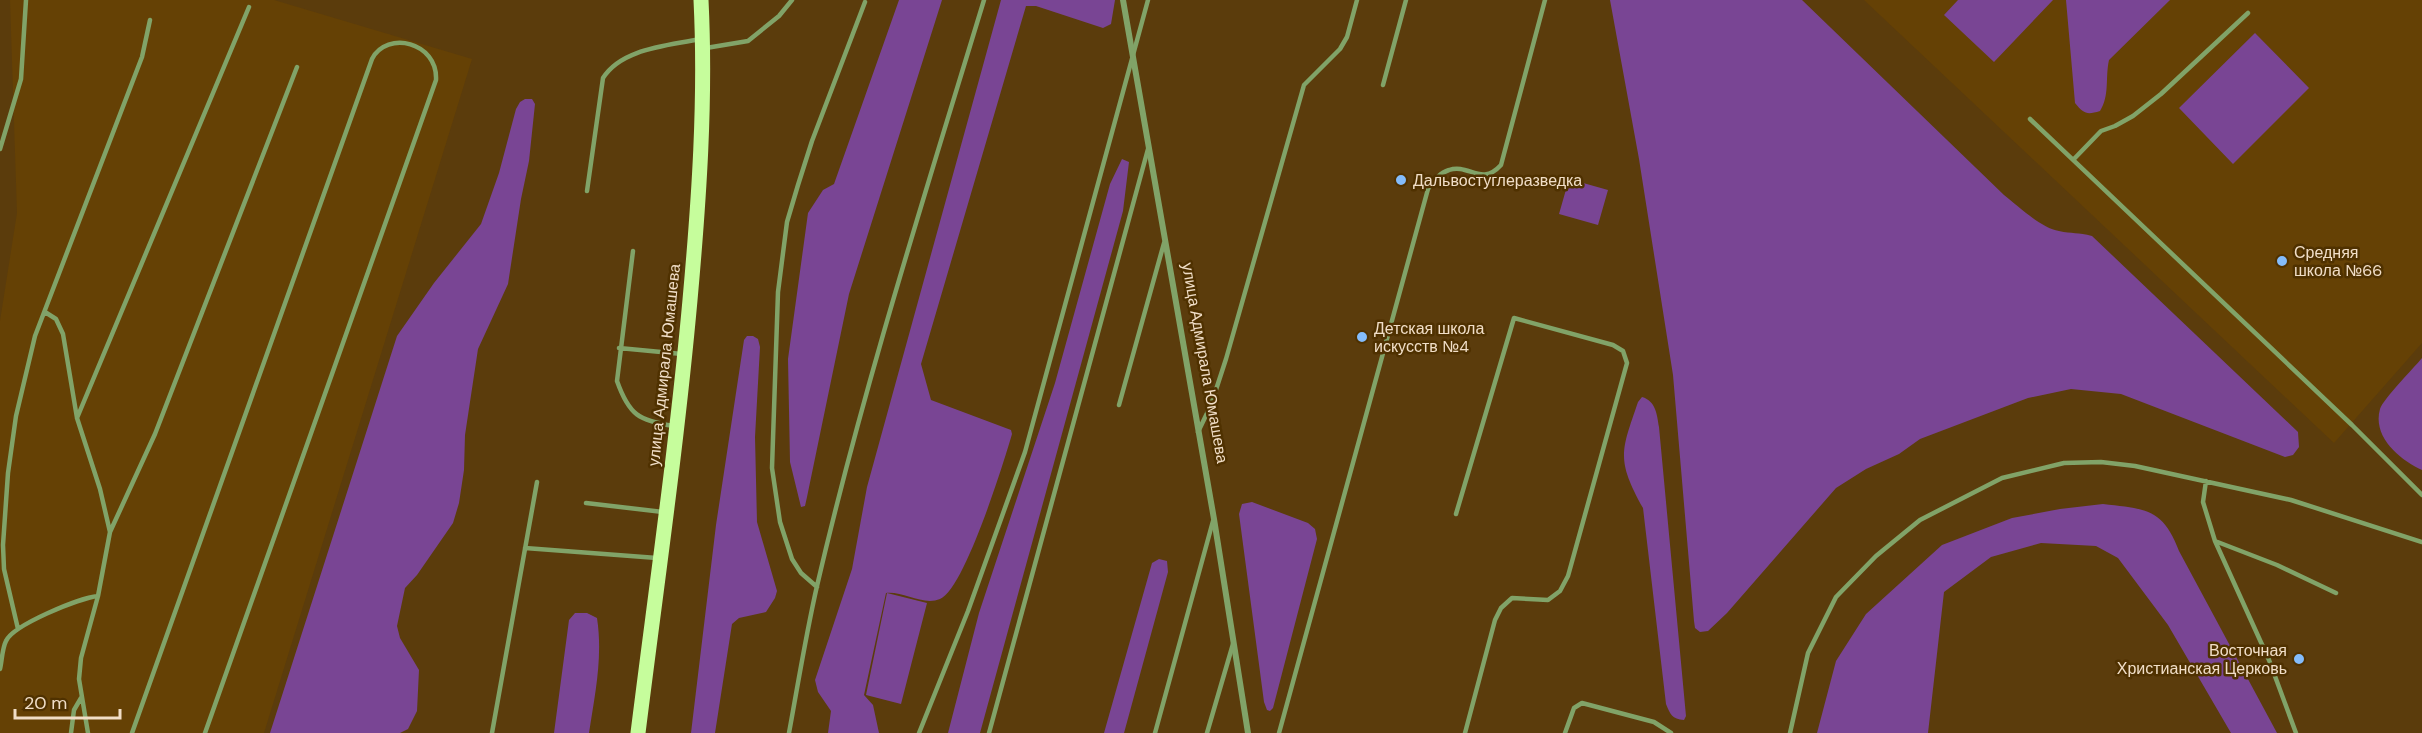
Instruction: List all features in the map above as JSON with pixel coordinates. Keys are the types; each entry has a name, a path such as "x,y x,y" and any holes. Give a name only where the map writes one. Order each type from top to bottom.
{"main road":[{"name":"улица Адмирала Юмашева","path":"638,733 677,426 699,202 703,43 700,0"}],"street":[{"name":"улица Адмирала Юмашева","path":"1123,0 1214,519 1248,733"}],"lane":[{"path":"0,149 21,79 26,0"},
{"path":"586,191 603,78 610,66 624,58 648,50 703,43 748,42 780,16 792,0"},
{"path":"789,733 817,587 900,275 984,0"},
{"path":"920,733 968,611 1025,452 1148,0"},
{"path":"1198,432 1211,405 1226,360 1304,85 1341,49 1347,37 1357,0"},
{"path":"1383,85 1406,0"},
{"path":"1279,733 1428,189 1439,175 1451,168 1487,175 1493,173 1501,165 1545,0"},
{"path":"817,587 801,573 792,559 780,522 772,468 778,292 787,222 798,185 812,141 865,2"},
{"path":"77,418 249,8"},
{"path":"2073,160 2101,131 2133,116 2161,94 2248,14"},
{"path":"18,629 4,570 4,518 16,416 35,336 142,57 150,20"},
{"path":"132,733 372,59 375,53 384,46 411,44 430,55 436,69 436,80 205,733"},
{"path":"88,733 79,679 81,658 98,596 110,532 155,434 297,67"},
{"path":"2030,119 2352,425 2422,495"},
{"path":"989,733 1149,144"},
{"path":"1119,405 1165,241"},
{"path":"633,251 619,348 617,381 622,397 637,415 649,423 677,426"},
{"path":"45,312 56,319 63,334 77,418 100,489 110,532"},
{"path":"1456,514 1514,318 1613,345 1623,351 1627,363 1568,576 1560,591 1548,600 1512,598 1501,608 1465,733"},
{"path":"619,348 685,354"},
{"path":"1790,733 1808,653 1836,597 1876,556 1920,520 2002,478 2064,463 2101,462 2206,481 2291,500 2422,542"},
{"path":"2206,481 2203,502 2215,541 2269,660 2296,733"},
{"path":"492,733 537,482"},
{"path":"586,503 666,512"},
{"path":"1155,733 1214,519"},
{"path":"2215,541 2277,564 2336,592"},
{"path":"525,548 660,558"},
{"path":"0,669 6,640 18,629 82,599 98,596"},
{"path":"1207,733 1233,644"},
{"path":"71,733 74,710 81,698"},
{"path":"1565,733 1574,708 1582,703 1654,722 1671,733"}],"shaded area":[{"path":"10,0 274,0 472,59 264,733 0,733 0,321 17,213"},
{"path":"899,0 942,0 849,294 805,506 801,507 790,462 788,359 808,213 823,190 834,184"},
{"path":"1001,0 1115,0 1111,24 1103,28 1036,6 1026,6 921,364 931,400 1011,430 1012,434 982,524 950,590 940,599 933,601 886,593 864,695 873,705 879,733 828,733 831,711 818,692 815,680 852,569 867,487"},
{"path":"1610,0 1802,0 2004,195 2037,221 2052,229 2092,236 2298,432 2299,447 2293,455 2285,457 2121,394 2071,389 2028,398 1920,439 1899,454 1866,469 1836,488 1727,613 1708,631 1700,632 1695,628 1694,621 1673,375 1639,159"},
{"name":"Средняя школа №66","path":"1864,0 2422,0 2422,343 2334,443"},
{"path":"1958,0 2053,0 1994,62 1944,15"},
{"path":"2066,0 2170,0 2109,60 2106,93 2100,111 2086,113 2075,103"},
{"path":"2255,33 2309,88 2233,164 2179,108"},
{"path":"525,99 532,99 535,104 529,161 508,284 478,349 465,435 464,470 459,503 453,523 417,575 405,588 397,626 400,638 419,670 417,711 408,729 400,733 270,733 397,336 434,283 481,224 499,173 516,109"},
{"path":"1122,159 1129,162 1123,211 980,733 948,733 979,613 1055,383 1110,184"},
{"path":"1569,179 1608,190 1598,225 1559,214"},
{"path":"747,336 758,339 760,347 755,437 757,522 777,591 766,612 739,618 732,624 715,733 691,733 716,525 744,340"},
{"path":"2422,358 2422,470 2397,454 2390,446 2380,429 2379,419 2383,404"},
{"path":"1642,397 1653,405 1659,427 1686,716 1684,720 1672,715 1666,704 1643,508 1628,478 1625,466 1625,445 1638,402"},
{"path":"1252,502 1308,523 1315,529 1317,539 1273,708 1270,711 1267,710 1264,702 1239,514 1242,504"},
{"path":"2103,504 2130,507 2151,513 2166,526 2277,733 2231,733 2168,625 2118,558 2096,546 2041,543 1991,557 1944,592 1928,733 1817,733 1836,661 1866,614 1942,545 2012,518"},
{"path":"1159,559 1167,561 1168,572 1124,733 1104,733 1152,563"},
{"path":"887,593 927,603 901,704 866,695"},
{"path":"575,613 587,613 597,618 599,633 599,661 589,733 554,733 569,620"}],"place":[{"name":"Дальвостуглеразведка","path":"1401,180"},
{"name":"Средняя школа №66","path":"2282,261"},
{"name":"Детская школа искусств №4","path":"1362,337"},
{"name":"Восточная Христианская Церковь","path":"2299,659"}]}
